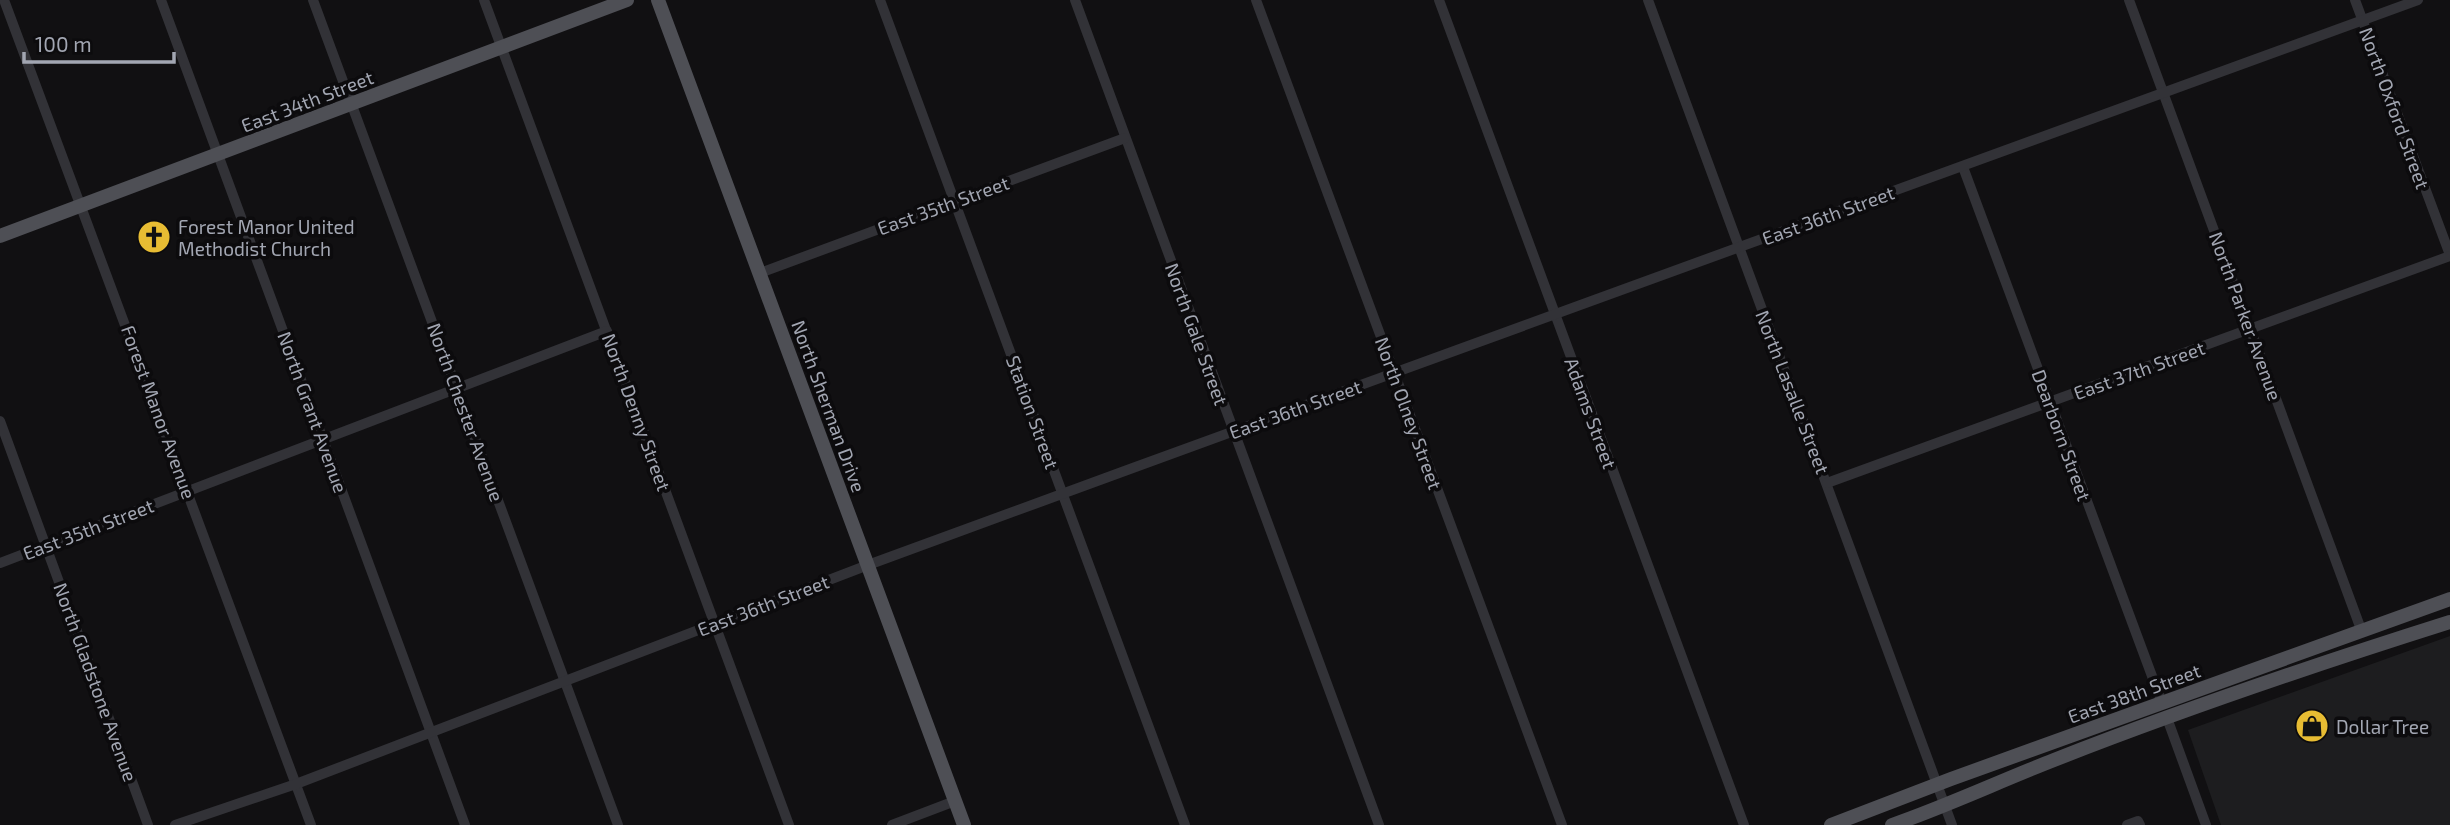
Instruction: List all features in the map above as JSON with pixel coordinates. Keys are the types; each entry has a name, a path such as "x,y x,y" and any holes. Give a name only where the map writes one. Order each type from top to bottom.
{"main road":[{"name":"East 34th Street","path":"0,236 627,0"},
{"name":"North Sherman Drive","path":"658,0 964,825"},
{"name":"East 38th Street","path":"1831,825 2450,599"},
{"name":"East 38th Street","path":"1892,825 1945,806 2053,760 2167,718 2372,646 2450,622"}],"street":[{"name":"Forest Manor Avenue","path":"5,0 311,825"},
{"name":"North Grant Avenue","path":"160,0 465,825"},
{"name":"North Chester Avenue","path":"313,0 618,825"},
{"name":"North Denny Street","path":"484,0 789,825"},
{"name":"Station Street","path":"880,0 1185,825"},
{"name":"North Gale Street","path":"1075,0 1379,825"},
{"name":"North Olney Street","path":"1256,0 1562,825"},
{"name":"Adams Street","path":"1439,0 1744,825"},
{"name":"North Lasalle Street","path":"1648,0 1952,825"},
{"name":"North Parker Avenue","path":"2129,0 2362,632"},
{"name":"North Oxford Street","path":"2355,0 2450,255"},
{"name":"East 36th Street","path":"175,825 432,734 868,565 2418,0"},
{"name":"East 35th Street","path":"760,273 1125,138"},
{"name":"Dearborn Street","path":"1962,167 2162,703"},
{"name":"East 37th Street","path":"1827,483 2450,255"},
{"name":"East 35th Street","path":"0,562 607,331"},
{"name":"North Gladstone Avenue","path":"0,421 148,825"},
{"path":"2167,718 2206,825"},
{"path":"892,825 954,801"},
{"path":"2127,825 2138,821 2140,825"}],"shaded area":[{"path":"2450,636 2450,825 2221,825 2188,730"}],"place":[{"name":"Forest Manor United Methodist Church","path":"154,237"},
{"name":"Dollar Tree","path":"2312,726"}]}
